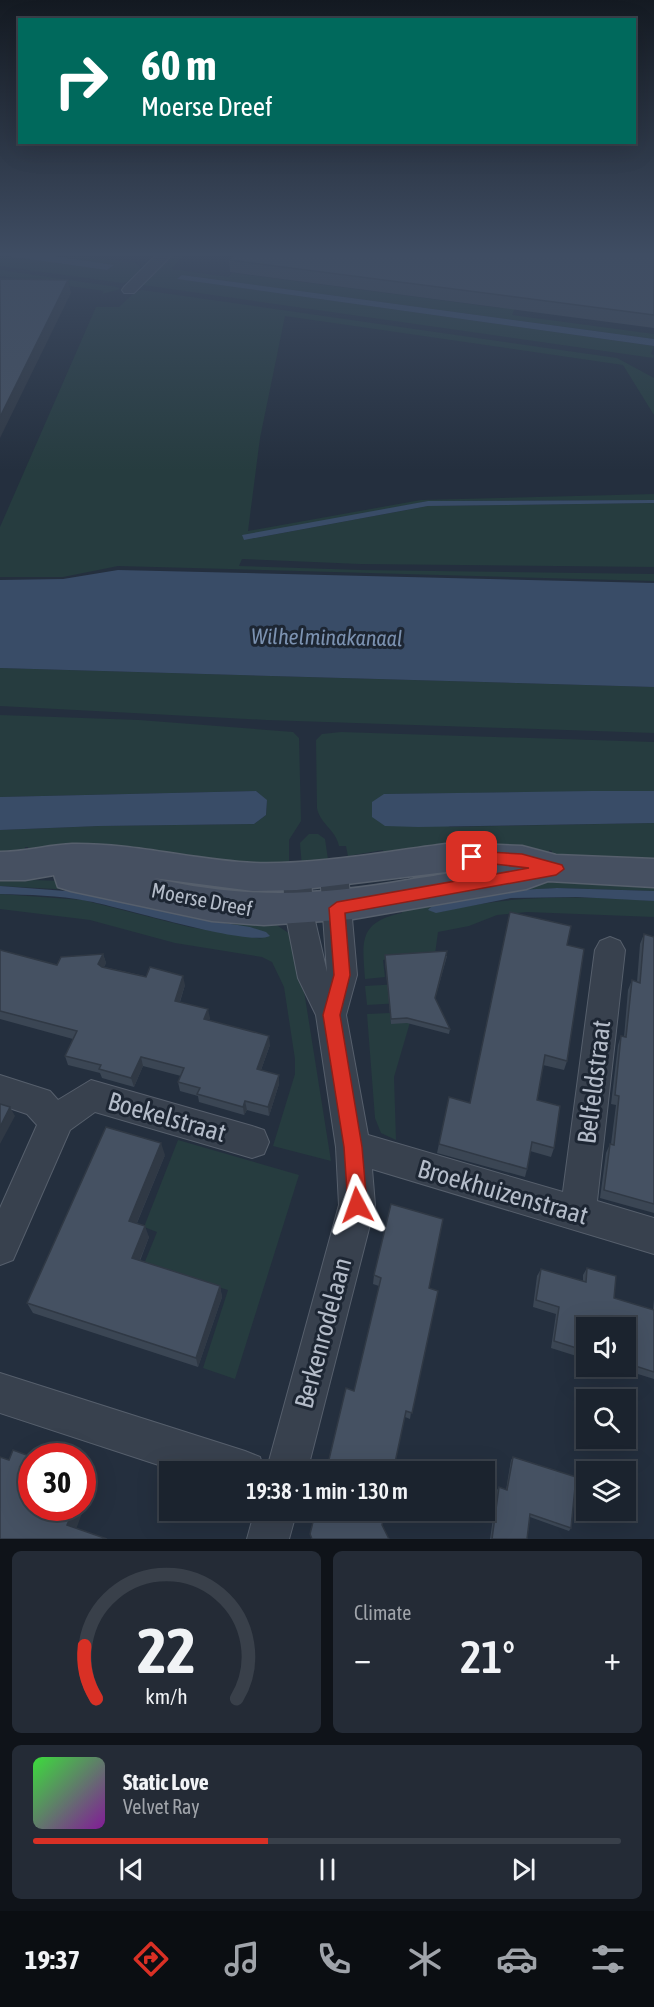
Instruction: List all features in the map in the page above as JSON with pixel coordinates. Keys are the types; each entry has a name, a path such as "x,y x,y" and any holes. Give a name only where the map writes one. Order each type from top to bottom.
{"street":[{"name":"Moerse Dreef","path":"13,866 70,858 116,859 253,877 334,873 454,856 522,860 556,869"},
{"name":"Moerse Dreef","path":"13,866 64,876 104,880 229,908 299,912 337,908 556,869 654,873"},
{"name":"Berkenrodelaan","path":"331,1015 342,975 334,873"},
{"name":"Berkenrodelaan","path":"289,1461 357,1205 353,1147 331,1015 313,978 299,912 297,876"},
{"name":"Belfeldstraat","path":"578,1214 610,950"},
{"path":"0,1090 38,1102 54,1121 51,1138 0,1247"},
{"name":"Boekelstraat","path":"54,1121 91,1095 252,1142"},
{"name":"Broekhuizenstraat","path":"353,1147 654,1236"},
{"path":"0,1393 211,1461"},
{"path":"268,1539 273,1521"}],"green space":[{"path":"87,327 283,327 260,438 248,531 421,500 654,494 654,500 428,501 244,540 428,506 654,503 654,567 360,564 242,559 239,566 654,574 654,581 118,566 63,577 0,577 0,527"},
{"path":"360,327 399,327 617,358 654,378 654,415 623,365"},
{"path":"435,327 518,327 654,346 651,354 654,355 653,358"},
{"path":"564,327 600,327 654,334 654,339"},
{"path":"0,668 654,687 654,733 267,720 0,706"},
{"path":"0,715 139,720 293,732 299,738 301,821 289,840 289,868 28,852 28,847 25,847 24,852 0,853 0,830 254,824 266,815 267,801 256,791 0,797"},
{"path":"341,732 654,742 654,791 384,794 450,827 654,823 654,861 552,856 552,851 549,850 549,856 384,856 383,850 348,856 346,846 339,846 317,808 316,740 322,734"},
{"path":"309,834 318,834 325,839 329,866 302,867 300,843"},
{"path":"0,879 64,881 272,922 290,934 298,953 331,1161 273,1146 295,1074 295,1059 284,987 272,962 262,957 175,943 90,920 0,909 0,894 83,900 189,927 263,939 208,921 73,890 0,886"},
{"path":"543,882 654,886 654,891 557,888 498,892 440,912 520,899 600,898 654,901 654,917 527,912 497,915 469,926 438,932 435,954 429,952 427,957 383,960 385,977 365,979 363,954 366,935 378,922 402,913 399,904"},
{"path":"417,983 413,1012 394,1077 396,1140 381,1133 375,1118 367,1014 390,1013 391,1024 401,1003 367,1005 365,986"},
{"path":"178,1140 299,1175 235,1379 203,1368 228,1290 144,1264 157,1232 144,1227"}],"water":[{"path":"517,327 564,327 654,339 654,346"},
{"path":"654,500 654,503 428,506 244,540 242,535 428,501"},
{"name":"Wilhelminakanaal","path":"118,570 654,583 654,687 0,668 0,580 63,579"},
{"path":"256,791 267,800 266,815 254,824 0,830 0,797"},
{"path":"654,791 654,823 418,827 385,826 372,817 372,802 384,794"},
{"path":"0,886 92,893 193,918 250,927 266,932 270,936 257,938 237,936 76,899 0,894"},
{"path":"557,888 654,891 654,901 577,897 511,898 436,913 428,910 450,900 468,896"}],"building":[{"path":"0,327 45,327 0,417"},
{"path":"510,912 571,926 567,945 584,949 567,1061 545,1055 537,1100 560,1106 554,1148 532,1142 527,1169 439,1144 449,1097 470,1103"},
{"path":"644,934 654,937 654,1204 604,1190 610,1144 614,1145 619,1096 615,1095 621,1036 626,1037 632,980 640,983"},
{"path":"0,950 57,965 61,957 103,954 98,964 102,967 146,977 150,967 183,976 175,1001 208,1009 204,1019 269,1036 257,1069 279,1075 268,1107 245,1101 243,1107 197,1094 200,1088 178,1082 184,1068 141,1057 131,1078 99,1069 101,1065 65,1056 77,1031 0,1011"},
{"path":"447,951 435,998 450,1029 407,1018 391,1019 385,955"},
{"path":"0,1104 10,1107 0,1127"},
{"path":"106,1127 161,1143 129,1221 145,1226 132,1258 220,1286 196,1358 27,1303"},
{"path":"391,1204 443,1219 429,1288 438,1291 412,1413 406,1411 395,1461 329,1461 346,1388 354,1391 381,1278 374,1275"},
{"path":"587,1268 616,1276 614,1298 654,1310 654,1372 636,1366 636,1317 576,1317 576,1348 554,1341 559,1307 536,1300 541,1269 586,1282"},
{"path":"13,1450 18,1452 18,1521 69,1521 67,1525 107,1539 0,1539 0,1457 9,1460"},
{"path":"513,1457 576,1477 571,1528 530,1514 527,1539 492,1539 499,1487 507,1490"},
{"path":"313,1521 383,1521 382,1525 389,1539 312,1539 310,1534"}],"route":[{"path":"357,1205 353,1147 331,1015 342,975 337,908 556,869 522,860 472,857"}]}
